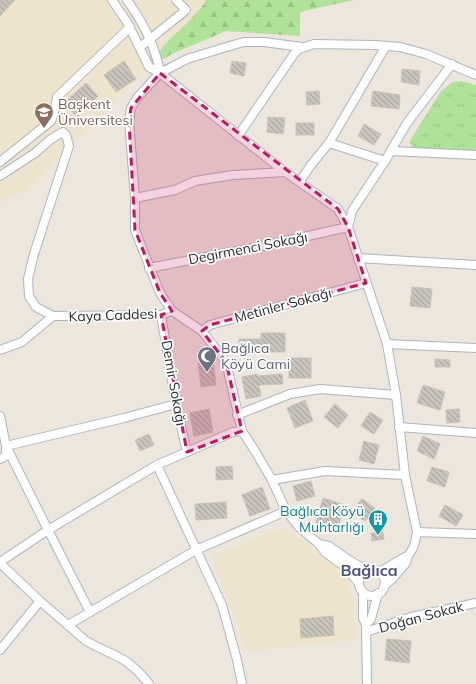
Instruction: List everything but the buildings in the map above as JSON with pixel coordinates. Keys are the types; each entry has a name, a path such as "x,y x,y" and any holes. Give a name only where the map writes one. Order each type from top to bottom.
{"street":[{"path":"112,0 130,27 149,67 160,73 285,172 300,181 338,209 348,227 387,344 396,395 405,475 417,532 413,548 408,556 406,564 378,594 371,619 366,628"},
{"path":"127,0 149,40 158,62 160,73"},
{"path":"140,48 186,10 176,0"},
{"path":"0,162 51,121 57,97 130,27"},
{"path":"367,684 366,628 363,618 363,592 359,583 345,568 305,533 286,511 272,480 242,431 237,415 226,362 202,331 172,311 160,293 149,268 135,230 135,198 129,121 131,108 137,98 160,73 187,59 244,42 264,42 302,47 314,44 386,46 413,50 452,64 476,76"},
{"path":"300,181 311,164 329,143 386,46"},
{"path":"238,136 294,54 302,47"},
{"path":"348,227 352,211 385,162 407,123 452,64"},
{"path":"0,176 35,153 51,139 63,132 66,135 69,146 67,154 34,254 28,279 29,296 36,307 53,316 22,342 0,350"},
{"path":"329,143 385,162"},
{"path":"391,151 476,155"},
{"path":"135,198 175,190 195,181 233,175 285,172"},
{"name":"Degirmenci Sokağı","path":"149,268 263,246 348,227"},
{"path":"358,258 476,265"},
{"name":"Metinler Sokağı","path":"202,331 210,325 366,283"},
{"name":"Kaya Caddesi","path":"53,316 162,315 172,311"},
{"name":"Demir Sokağı","path":"162,315 176,404 187,452"},
{"path":"387,344 476,348"},
{"path":"237,415 290,394 320,389 396,395"},
{"path":"6,446 176,404"},
{"path":"0,416 6,446 6,456 0,459"},
{"path":"400,427 476,433"},
{"path":"149,684 144,677 126,662 93,646 40,601 0,563 48,530 157,465 233,432 242,431"},
{"path":"6,446 90,612"},
{"path":"157,465 222,605 242,684"},
{"path":"272,480 325,471 405,475"},
{"path":"68,625 196,550 286,511"},
{"path":"417,532 476,534"},
{"path":"319,544 329,546 349,560 368,570 378,572 408,556"},
{"path":"359,583 362,574 368,570"},
{"path":"378,572 384,579 384,586"},
{"path":"363,592 372,595 378,594"},
{"path":"0,650 40,601"},
{"name":"Doğan Sokak","path":"366,628 476,603"}],"highlighted area":[{"path":"160,73 338,209 348,227 366,283 210,325 202,331 226,362 242,431 187,452 161,315 172,311 160,293 135,230 129,121 131,108"}],"shaded area":[{"name":"Başkent Üniversitesi","path":"0,0 218,0 160,61 149,67 26,191 0,202"},
{"path":"282,528 303,540 345,576 355,606 356,634 354,640 251,651 246,648 214,565 214,555"}],"green space":[{"path":"205,0 354,0 300,12 300,36 226,31 172,54 162,60 159,52 205,3"},
{"path":"461,81 476,85 476,152 414,149 409,142 441,91 453,82"}],"place":[{"name":"Başkent Üniversitesi","path":"44,129"},
{"name":"Bağlıca Köyü Cami","path":"207,373"},
{"name":"Bağlıca Köyü Muhtarlığı","path":"378,536"}],"district":[{"name":"Bağlıca","path":"369,570"}]}
